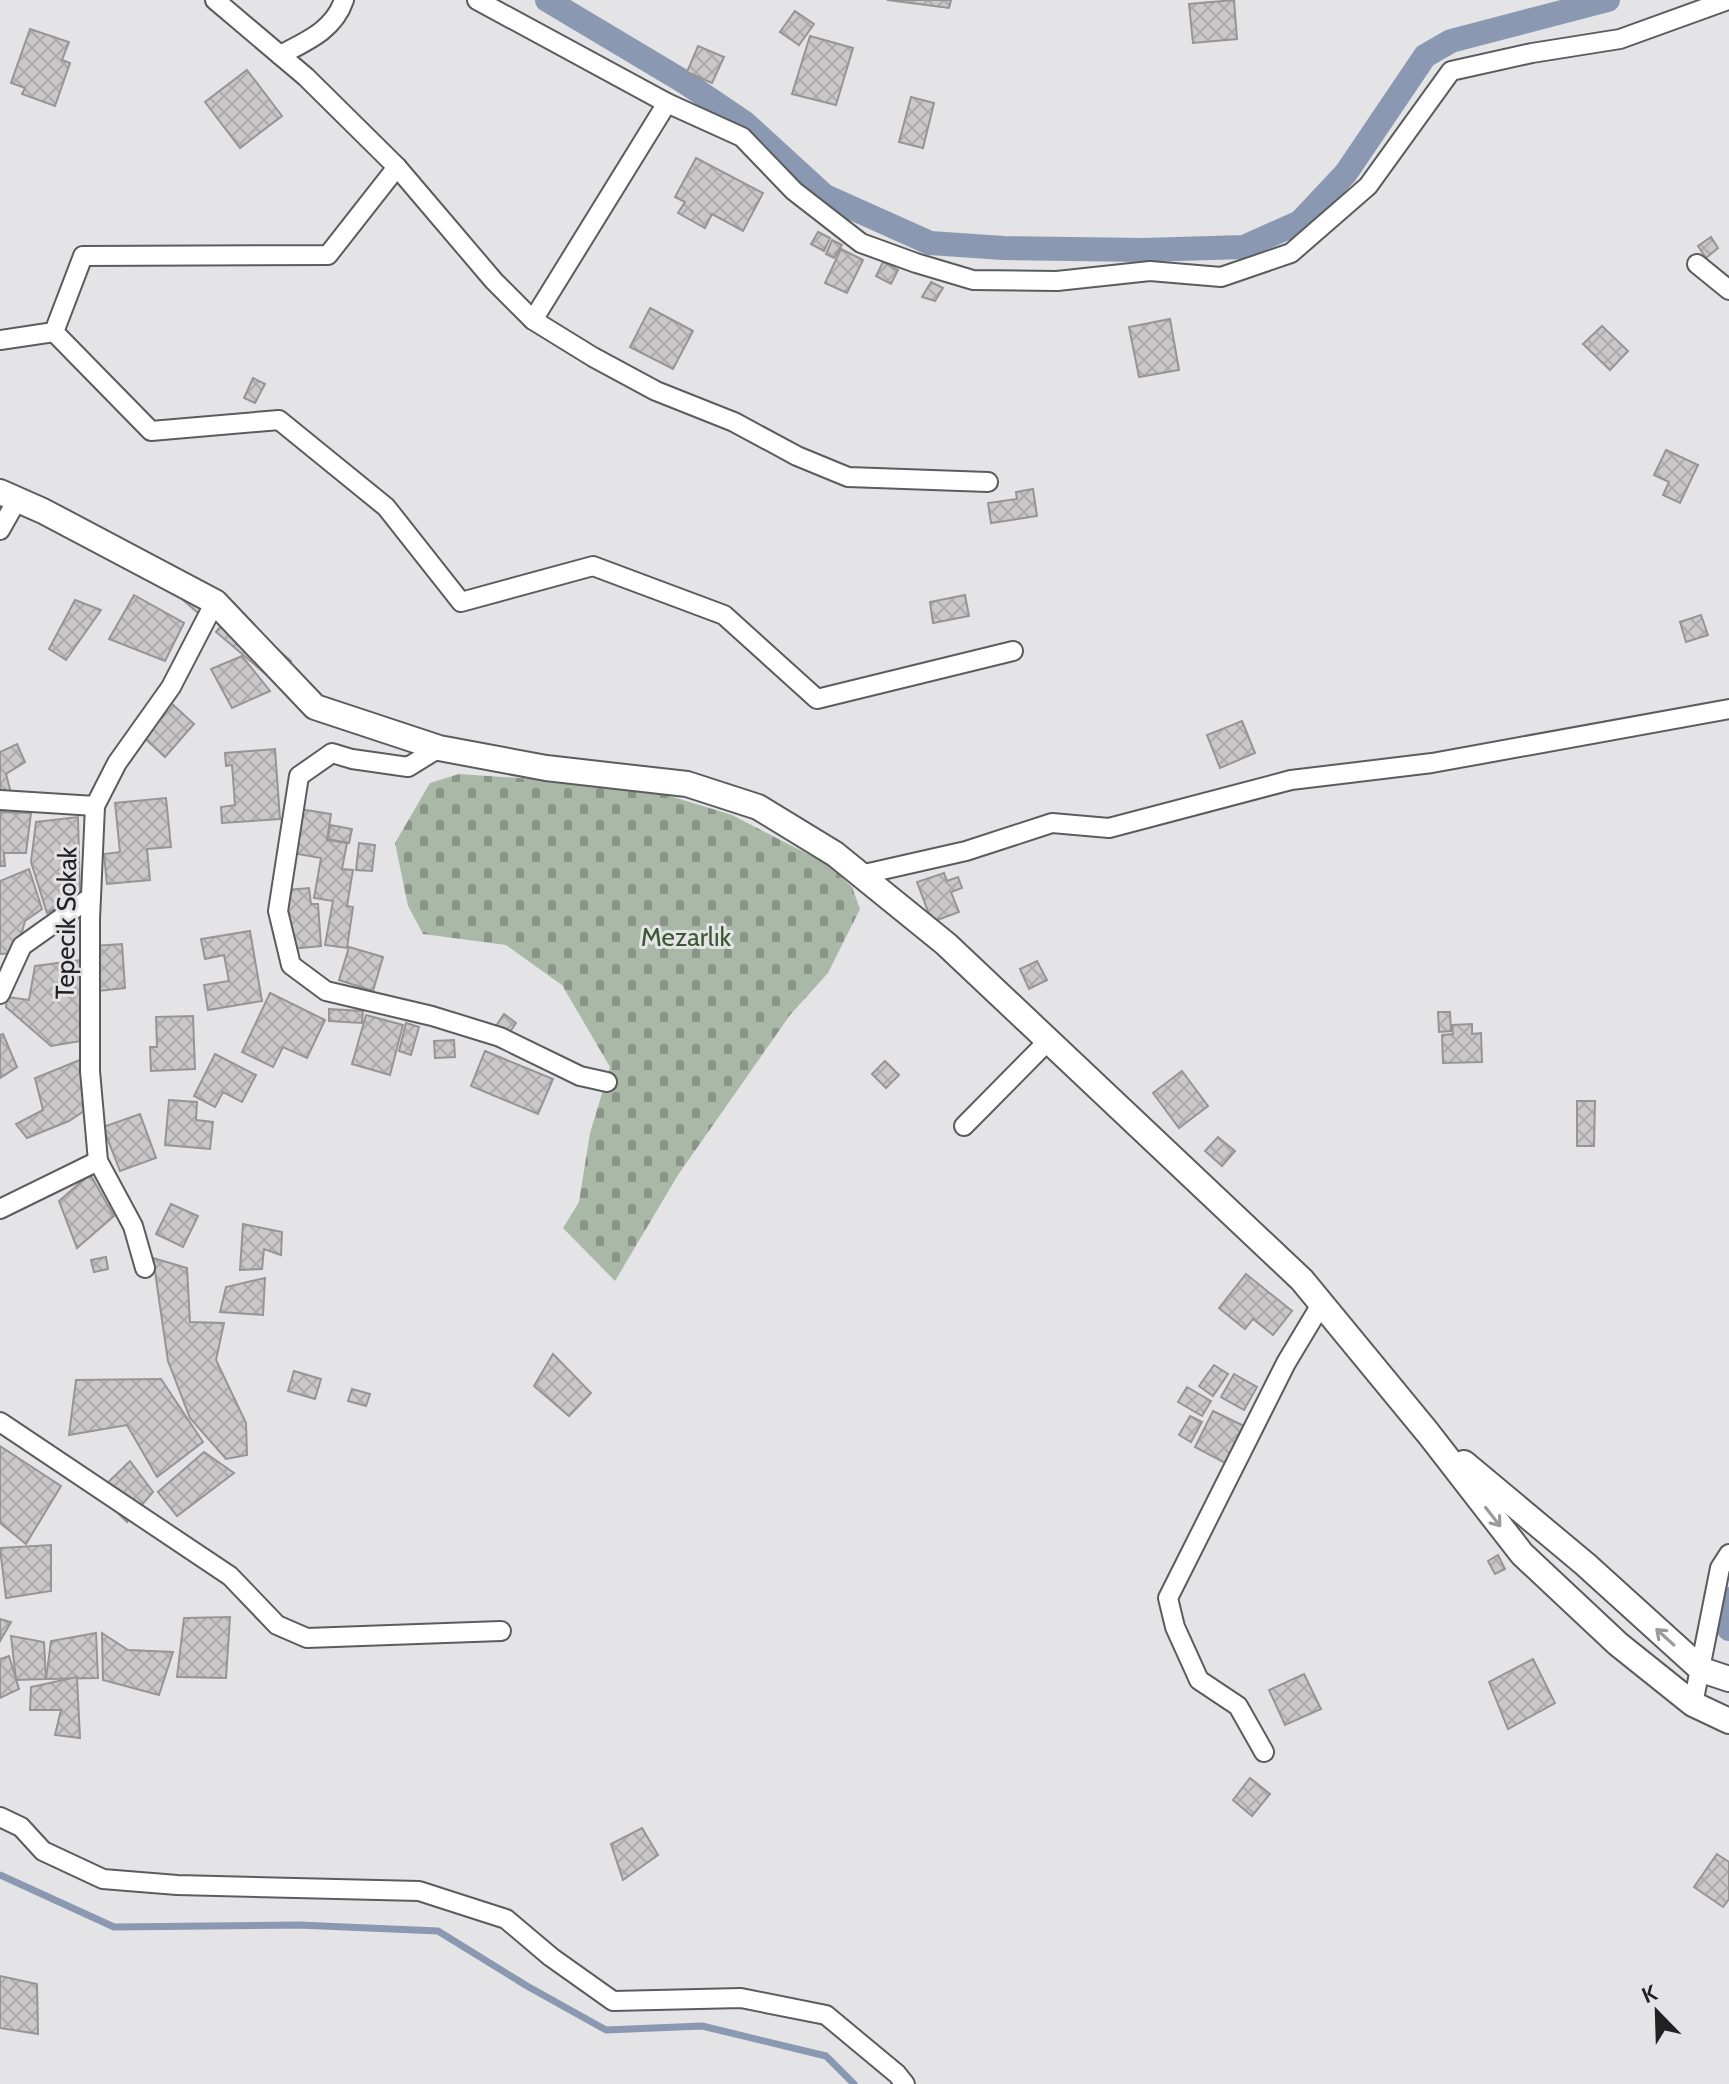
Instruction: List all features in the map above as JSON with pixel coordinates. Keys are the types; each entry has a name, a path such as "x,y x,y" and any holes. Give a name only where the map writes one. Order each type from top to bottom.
{"main road":[{"path":"9,496 215,602 315,707 439,748 546,768 687,784 758,807 835,854 946,944 1322,1303 1522,1554 1618,1644 1693,1704 1729,1721"},
{"path":"1428,1433 1585,1564 1702,1670 1729,1679"}],"street":[{"path":"215,0 306,77 397,167 494,281 533,320 656,391 734,422 797,456 848,477 988,482"},
{"path":"280,55 313,37 338,17 344,0"},
{"path":"477,0 667,103 742,137 794,191 861,243 973,280 1057,281 1150,271 1221,277 1291,253 1368,186 1451,71 1532,53 1620,39 1728,0"},
{"path":"533,320 667,103"},
{"path":"54,332 83,256 328,255 397,167"},
{"path":"1697,264 1729,290"},
{"path":"0,340 54,332"},
{"path":"54,332 151,431 279,420 386,507 461,602 593,566 724,615 817,699 1013,651"},
{"path":"0,530 9,496"},
{"name":"Tepecik Sokak","path":"145,1268 133,1226 98,1161 90,1071 95,806 117,763 171,687 215,602"},
{"path":"860,875 966,851 1052,823 1109,828 1291,780 1432,763 1729,709"},
{"path":"439,748 408,767 332,753 299,776 278,911 291,965 326,991 432,1016 500,1037 580,1076 607,1082"},
{"path":"0,800 95,806"},
{"path":"0,994 22,946 91,897"},
{"path":"964,1126 1048,1041"},
{"path":"0,1209 98,1161"},
{"path":"1264,1752 1238,1706 1199,1680 1175,1627 1168,1598 1286,1363 1322,1303"},
{"path":"0,1422 230,1576 277,1625 307,1638 501,1631"},
{"path":"1693,1704 1720,1568 1729,1554"},
{"path":"0,1817 21,1827 43,1851 103,1879 177,1885 419,1891 506,1919 551,1957 613,2001 741,1998 826,2015 905,2084"}],"green space":[{"name":"Mezarlık","path":"459,774 637,786 732,815 827,864 852,887 860,909 828,973 790,1015 678,1175 615,1281 563,1228 579,1202 590,1133 610,1067 562,985 506,945 423,934 408,906 395,843 430,783"}],"building":[{"path":"887,0 951,0 949,8"},
{"path":"1234,0 1237,39 1193,43 1189,4"},
{"path":"795,11 814,24 799,45 780,32"},
{"path":"30,29 69,42 62,60 70,63 55,106 22,94 25,88 11,83"},
{"path":"810,36 853,48 836,105 792,94"},
{"path":"698,46 724,57 712,83 687,72"},
{"path":"247,70 282,116 240,148 205,102"},
{"path":"911,97 934,103 923,148 899,142"},
{"path":"696,158 763,193 743,231 712,214 705,228 678,213 685,202 675,197"},
{"path":"818,232 830,238 824,251 811,244"},
{"path":"1711,237 1718,248 1706,258 1698,246"},
{"path":"832,240 842,245 834,258 826,254"},
{"path":"841,249 863,260 847,293 825,283"},
{"path":"883,262 898,270 891,284 876,276"},
{"path":"931,282 943,288 935,301 922,297"},
{"path":"650,308 693,331 673,369 630,347"},
{"path":"1170,319 1179,370 1139,377 1129,327"},
{"path":"1602,326 1628,351 1610,370 1583,344"},
{"path":"253,378 265,384 255,403 244,398"},
{"path":"1666,450 1698,465 1680,503 1663,495 1669,482 1654,475"},
{"path":"1033,489 1037,516 991,523 988,503 1017,499 1016,492"},
{"path":"190,593 206,607 199,614 183,600"},
{"path":"134,595 184,623 165,661 109,639"},
{"path":"965,595 969,616 933,623 930,602"},
{"path":"75,600 101,610 66,660 49,649"},
{"path":"234,611 291,661 274,681 216,632"},
{"path":"1701,615 1708,635 1686,642 1680,622"},
{"path":"242,656 270,691 232,708 211,669"},
{"path":"170,702 194,724 165,757 141,735"},
{"path":"1242,721 1255,753 1220,768 1207,735"},
{"path":"17,744 25,762 6,774 11,793 0,794 0,752"},
{"path":"275,749 280,819 222,823 221,807 235,805 232,765 226,766 225,753"},
{"path":"166,798 171,847 147,849 150,880 107,884 104,854 120,852 115,803"},
{"path":"288,807 331,814 327,840 347,843 342,869 353,870 347,906 353,907 347,948 325,945 333,901 314,898 321,858 281,851"},
{"path":"0,812 31,813 26,853 4,853 5,866 0,866"},
{"path":"78,817 80,896 47,913 31,862 36,822"},
{"path":"330,825 352,829 349,843 328,839"},
{"path":"359,843 375,845 372,871 356,870"},
{"path":"29,869 42,909 25,921 16,953 0,954 0,881"},
{"path":"944,873 947,881 958,877 962,888 951,892 959,912 932,922 917,882"},
{"path":"309,888 311,904 318,904 321,946 291,949 276,891"},
{"path":"250,931 262,1001 208,1010 204,985 229,981 224,955 205,959 201,939"},
{"path":"122,944 125,988 98,991 94,946"},
{"path":"349,947 383,957 373,991 339,980"},
{"path":"82,960 81,1041 51,1046 6,1007 7,997 29,1000 35,966"},
{"path":"1037,961 1047,980 1029,989 1020,969"},
{"path":"270,993 325,1020 307,1058 283,1047 273,1067 242,1052"},
{"path":"329,1009 363,1011 362,1023 329,1021"},
{"path":"1438,1012 1450,1012 1451,1031 1439,1032"},
{"path":"504,1014 516,1023 506,1038 494,1029"},
{"path":"366,1015 403,1025 390,1075 352,1064"},
{"path":"193,1016 195,1069 151,1071 150,1047 157,1047 156,1017"},
{"path":"406,1023 419,1027 411,1055 399,1051"},
{"path":"1472,1024 1472,1034 1481,1033 1482,1062 1443,1063 1442,1035 1453,1034 1452,1025"},
{"path":"3,1034 17,1067 0,1078 0,1035"},
{"path":"454,1040 455,1057 435,1058 434,1041"},
{"path":"485,1051 553,1079 538,1114 471,1086"},
{"path":"215,1054 256,1075 242,1102 223,1092 215,1107 194,1096"},
{"path":"80,1060 84,1111 69,1121 27,1138 16,1124 43,1110 35,1078"},
{"path":"885,1061 899,1075 886,1088 872,1074"},
{"path":"1182,1071 1208,1106 1179,1128 1153,1093"},
{"path":"169,1100 197,1102 196,1120 213,1122 210,1149 165,1145"},
{"path":"1577,1101 1595,1101 1594,1146 1577,1146"},
{"path":"140,1114 156,1158 120,1171 103,1127"},
{"path":"1218,1137 1235,1151 1222,1166 1205,1151"},
{"path":"90,1174 114,1216 77,1248 59,1201"},
{"path":"171,1204 198,1216 183,1247 156,1234"},
{"path":"243,1224 282,1232 281,1255 264,1249 262,1269 240,1270"},
{"path":"106,1257 108,1269 94,1272 91,1260"},
{"path":"153,1258 187,1268 190,1322 224,1323 216,1360 246,1423 247,1455 226,1459 190,1418 168,1361"},
{"path":"1246,1274 1292,1311 1273,1335 1253,1319 1245,1329 1219,1308"},
{"path":"265,1278 263,1315 220,1312 226,1287"},
{"path":"553,1354 591,1393 569,1416 534,1386"},
{"path":"1214,1365 1228,1374 1213,1396 1199,1386"},
{"path":"294,1371 321,1379 315,1399 288,1391"},
{"path":"1234,1374 1257,1387 1244,1410 1221,1397"},
{"path":"161,1379 203,1442 157,1477 127,1425 69,1435 76,1380"},
{"path":"1187,1387 1211,1401 1202,1416 1178,1402"},
{"path":"352,1389 370,1394 366,1406 348,1401"},
{"path":"1213,1411 1244,1426 1225,1463 1195,1447"},
{"path":"1190,1416 1202,1422 1191,1442 1179,1435"},
{"path":"0,1446 61,1486 26,1544 0,1523"},
{"path":"204,1452 234,1473 177,1516 158,1492"},
{"path":"130,1461 153,1492 127,1522 97,1493"},
{"path":"51,1545 51,1591 6,1598 0,1548"},
{"path":"1498,1555 1505,1569 1495,1574 1488,1561"},
{"path":"230,1617 226,1678 177,1677 184,1618"},
{"path":"0,1619 11,1622 0,1641"},
{"path":"96,1633 98,1678 46,1679 51,1641"},
{"path":"102,1633 128,1650 173,1652 159,1695 103,1680"},
{"path":"11,1636 44,1642 46,1679 16,1680"},
{"path":"9,1656 19,1689 0,1698 0,1659"},
{"path":"1533,1659 1555,1703 1508,1729 1489,1682"},
{"path":"1304,1674 1321,1709 1285,1725 1269,1690"},
{"path":"77,1677 80,1738 55,1735 61,1710 30,1710 31,1687"},
{"path":"1250,1778 1270,1794 1252,1816 1233,1800"},
{"path":"642,1828 658,1855 623,1880 611,1844"},
{"path":"1717,1854 1729,1862 1729,1899 1723,1907 1694,1887"},
{"path":"0,1976 37,1984 38,2034 0,2028"}],"waterway":[{"path":"547,0 686,83 745,123 825,196 930,243 1003,248 1144,250 1244,247 1300,222 1346,173 1425,56 1451,41 1608,0"},
{"path":"1729,1599 1729,1629"},
{"path":"0,1875 114,1927 299,1925 438,1931 606,2030 702,2026 826,2056 854,2084"}]}
